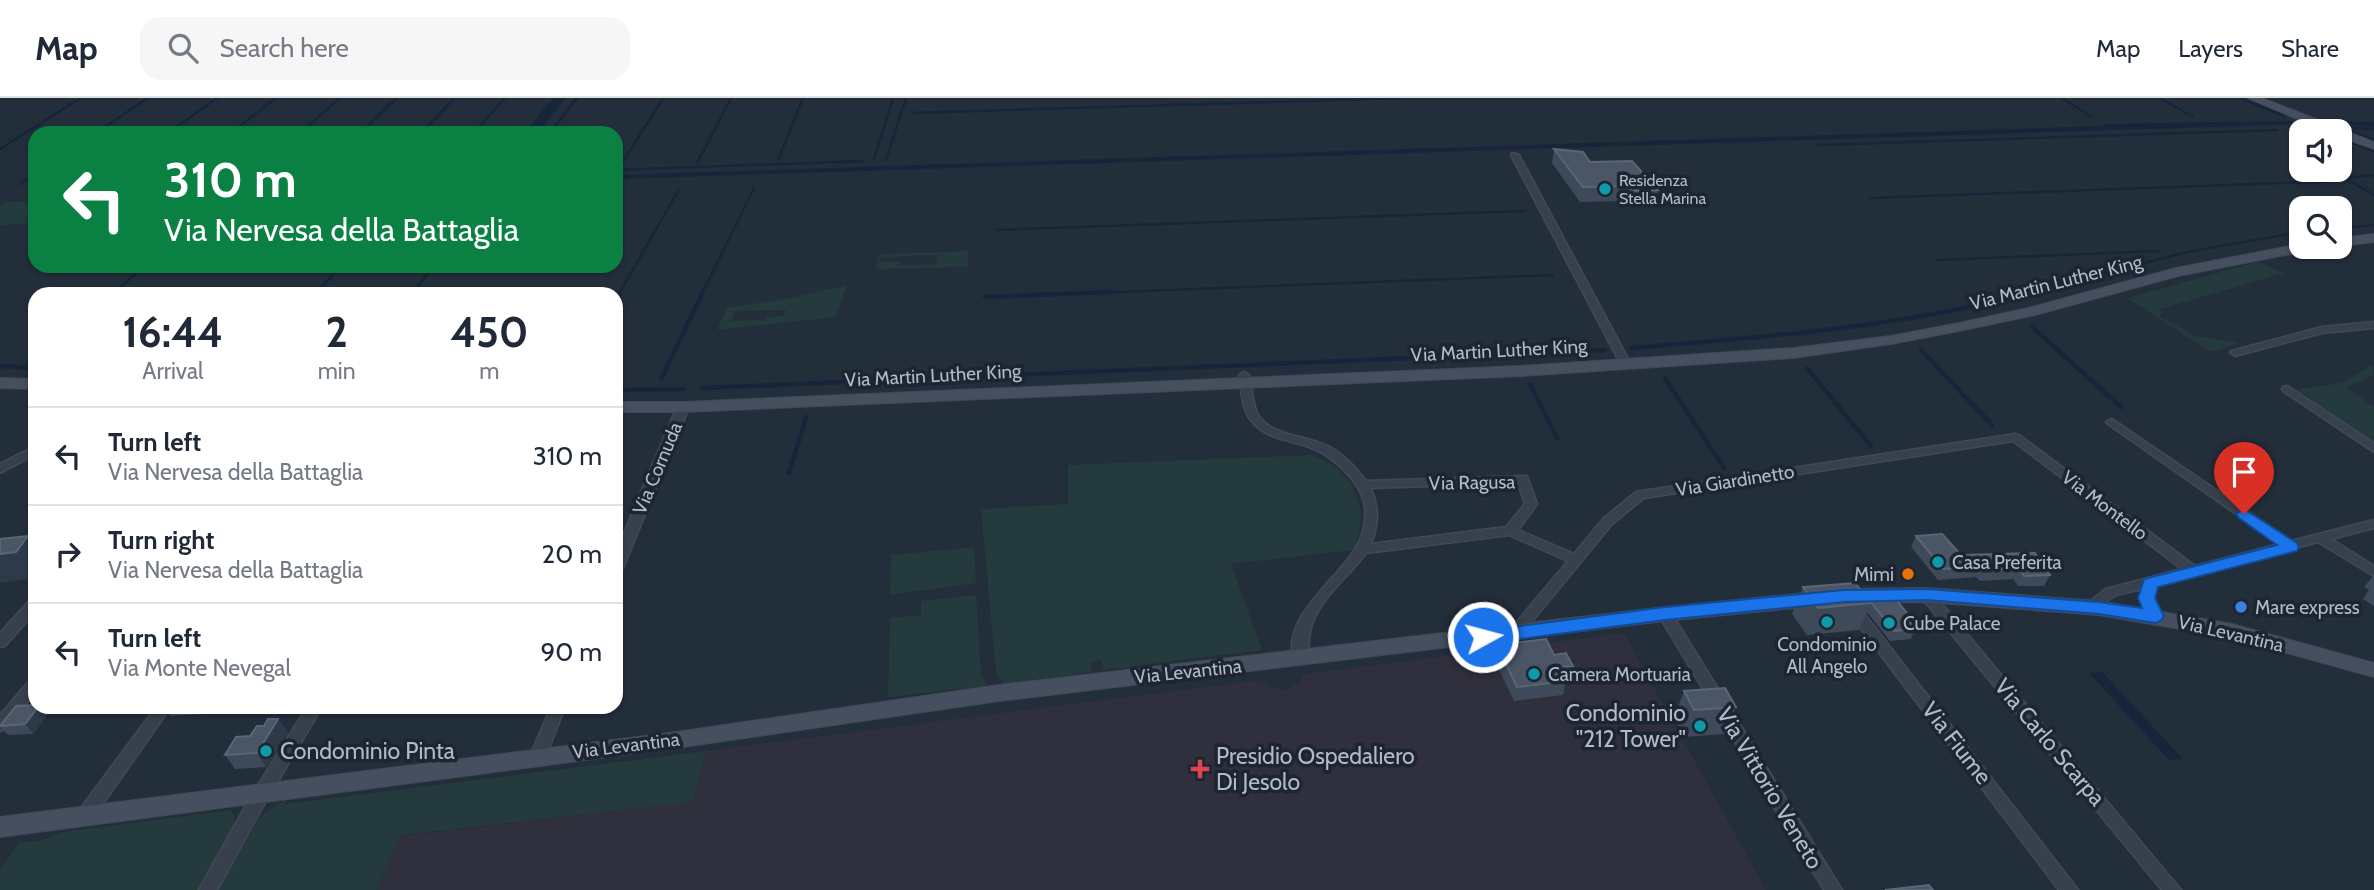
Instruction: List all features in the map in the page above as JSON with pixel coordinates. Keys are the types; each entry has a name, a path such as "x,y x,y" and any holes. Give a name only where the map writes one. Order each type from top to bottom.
{"main road":[{"path":"2253,98 2303,119"},
{"path":"2352,138 2374,146"},
{"path":"2352,234 2374,231"},
{"path":"2352,241 2374,238"},
{"name":"Via Martin Luther King","path":"1245,379 1715,352 1864,335 1982,314 2213,255 2289,242"},
{"name":"Via Martin Luther King","path":"623,407 1651,363 1842,346 1891,340 2016,315 2176,272 2289,250"},
{"path":"0,374 28,376"},
{"path":"0,383 28,384"},
{"name":"Via Martin Luther King","path":"623,398 687,402"},
{"name":"Via Levantina","path":"0,827 669,741 999,693 1665,614 1844,596 1927,594 2099,608 2232,631 2374,670"}],"street":[{"name":"Via Martin Luther King","path":"1515,155 1622,357"},
{"path":"2235,354 2322,330 2374,325"},
{"path":"1245,379 1254,418 1265,427 1322,447 1339,458 1363,485 1369,500 1371,517 1364,549 1308,615 1298,638 1300,659"},
{"path":"2287,389 2374,448"},
{"name":"Via Cornuda","path":"623,552 687,402"},
{"path":"2112,422 2291,547"},
{"name":"Via Giardinetto","path":"1515,633 1608,520 1640,495 2015,437"},
{"name":"Via Montello","path":"2015,437 2194,572"},
{"path":"0,470 28,454"},
{"name":"Via Ragusa","path":"1363,485 1523,479 1531,504 1510,531"},
{"path":"2099,608 2100,599 2104,595 2374,524"},
{"path":"1364,549 1510,531 1575,559"},
{"path":"2322,539 2374,572"},
{"path":"2150,583 2147,598 2155,616"},
{"name":"Via Carlo Scarpa","path":"1927,594 2172,890"},
{"name":"Via Fiume","path":"1844,596 2069,890"},
{"path":"0,642 28,611"},
{"name":"Via Vittorio Veneto","path":"1665,614 1833,890"},
{"path":"0,725 28,692"},
{"path":"84,817 159,714"},
{"path":"208,890 311,714"},
{"path":"538,756 555,714"}],"shaded area":[{"path":"553,98 566,98 544,126 530,126"},
{"path":"2289,121 2289,124 623,179 623,175"},
{"path":"2352,122 2374,122 2374,126 2352,125"},
{"name":"Presidio Ospedaliero Di Jesolo","path":"1624,633 1766,890 377,890 400,836 693,802 705,751 1259,680 1273,688 1285,690 1300,682 1303,674"},
{"path":"2102,672 2183,759 2169,760 2089,673"}],"green space":[{"path":"28,201 28,223 0,225 0,206 5,202"},
{"path":"969,251 967,267 876,269 879,254","holes":["938,255 936,264 901,265 901,262 879,262 880,257"]},
{"path":"2258,262 2284,273 2160,309 2162,314 2159,316 2195,336 2240,343 2211,352 2127,298"},
{"path":"847,285 836,317 717,330 727,308","holes":["786,310 784,316 766,317 765,320 731,321 735,311"]},
{"path":"2372,365 2374,375 2347,388 2374,407 2374,441 2296,390 2342,383"},
{"path":"1311,455 1338,469 1348,480 1360,506 1359,535 1353,550 1231,564 1262,650 1104,670 1101,660 1091,662 1091,672 1003,684 996,672 981,509 1068,504 1068,465"},
{"path":"974,547 976,583 890,595 891,555"},
{"path":"976,595 981,675 987,686 888,697 890,618 921,615 921,601"},
{"path":"705,751 693,802 401,835 377,890 218,890 261,815 287,799 286,804"},
{"path":"230,810 235,816 234,825 198,890 0,890 0,870 20,842 41,841 64,832"}],"building":[{"path":"1554,149 1583,152 1590,162 1632,161 1658,190 1632,191 1628,186 1583,187"},
{"path":"1942,534 1961,555 2035,553 2050,575 2024,576 2019,568 1985,570 1982,566 1943,569 1916,536"},
{"path":"28,536 16,552 0,554 0,539"},
{"path":"1855,583 1871,603 1818,608 1803,587"},
{"path":"1895,598 1915,629 1894,631 1870,601"},
{"path":"1546,639 1554,655 1566,653 1573,666 1559,667 1567,681 1517,687 1497,645"},
{"path":"1725,688 1736,707 1694,710 1684,691"},
{"path":"28,705 28,714 33,714 25,724 0,726 16,706"},
{"path":"268,719 278,719 257,753 225,755 236,737 250,736 257,726 264,726"},
{"path":"1929,885 1933,890 1885,890"}],"waterway":[{"path":"37,126 81,98"},
{"path":"106,126 148,98"},
{"path":"178,126 217,98"},
{"path":"240,126 276,98"},
{"path":"308,126 340,98"},
{"path":"367,126 397,98"},
{"path":"428,126 455,98"},
{"path":"480,126 505,98"},
{"path":"555,126 577,98"},
{"path":"623,162 663,98"},
{"path":"697,163 731,98"},
{"path":"778,160 803,98"},
{"path":"874,159 893,98"},
{"path":"886,160 906,98"},
{"path":"912,113 1405,98"},
{"path":"2062,98 2090,116"},
{"path":"2160,98 2193,117"},
{"path":"2240,98 2285,116"},
{"path":"2352,128 2374,129"},
{"path":"1817,145 2277,130"},
{"path":"0,149 28,131"},
{"path":"2352,132 2374,140"},
{"path":"2352,142 2374,151"},
{"path":"623,170 862,161"},
{"path":"2374,175 2344,178 2374,195"},
{"path":"20,184 28,179"},
{"path":"1870,198 2311,182"},
{"path":"702,294 754,188"},
{"path":"623,287 678,191"},
{"path":"996,230 1523,211"},
{"path":"2352,227 2374,225"},
{"path":"2027,294 2187,252 2289,234"},
{"path":"1938,260 2159,251"},
{"path":"120,287 137,273"},
{"path":"322,287 334,273"},
{"path":"418,287 428,273"},
{"path":"1066,294 1553,275"},
{"path":"661,379 703,292"},
{"path":"985,297 1111,292"},
{"path":"1631,348 1834,329 1934,314 2034,292"},
{"path":"2032,327 2121,407"},
{"path":"702,388 1605,350"},
{"path":"1921,350 1992,425"},
{"path":"0,366 28,368"},
{"path":"1807,368 1871,446"},
{"path":"1665,378 1724,468"},
{"path":"1530,384 1557,438"},
{"path":"623,390 684,389"},
{"path":"789,473 806,417"}],"place":[{"name":"Residenza Stella Marina","path":"1605,189"},
{"name":"Casa Preferita","path":"1938,562"},
{"name":"Mimi","path":"1908,574"},
{"name":"Mare express","path":"2241,607"},
{"name":"Condominio All Angelo","path":"1827,622"},
{"name":"Cube Palace","path":"1889,623"},
{"name":"Camera Mortuaria","path":"1534,674"},
{"name":"Condominio \"212 Tower\"","path":"1700,726"},
{"name":"Condominio Pinta","path":"266,751"},
{"name":"Presidio Ospedaliero Di Jesolo","path":"1200,769"}],"route":[{"path":"1483,637 1665,614 1844,596 1927,594 2099,608 2155,616 2147,598 2150,583 2291,547 2244,514"}]}
